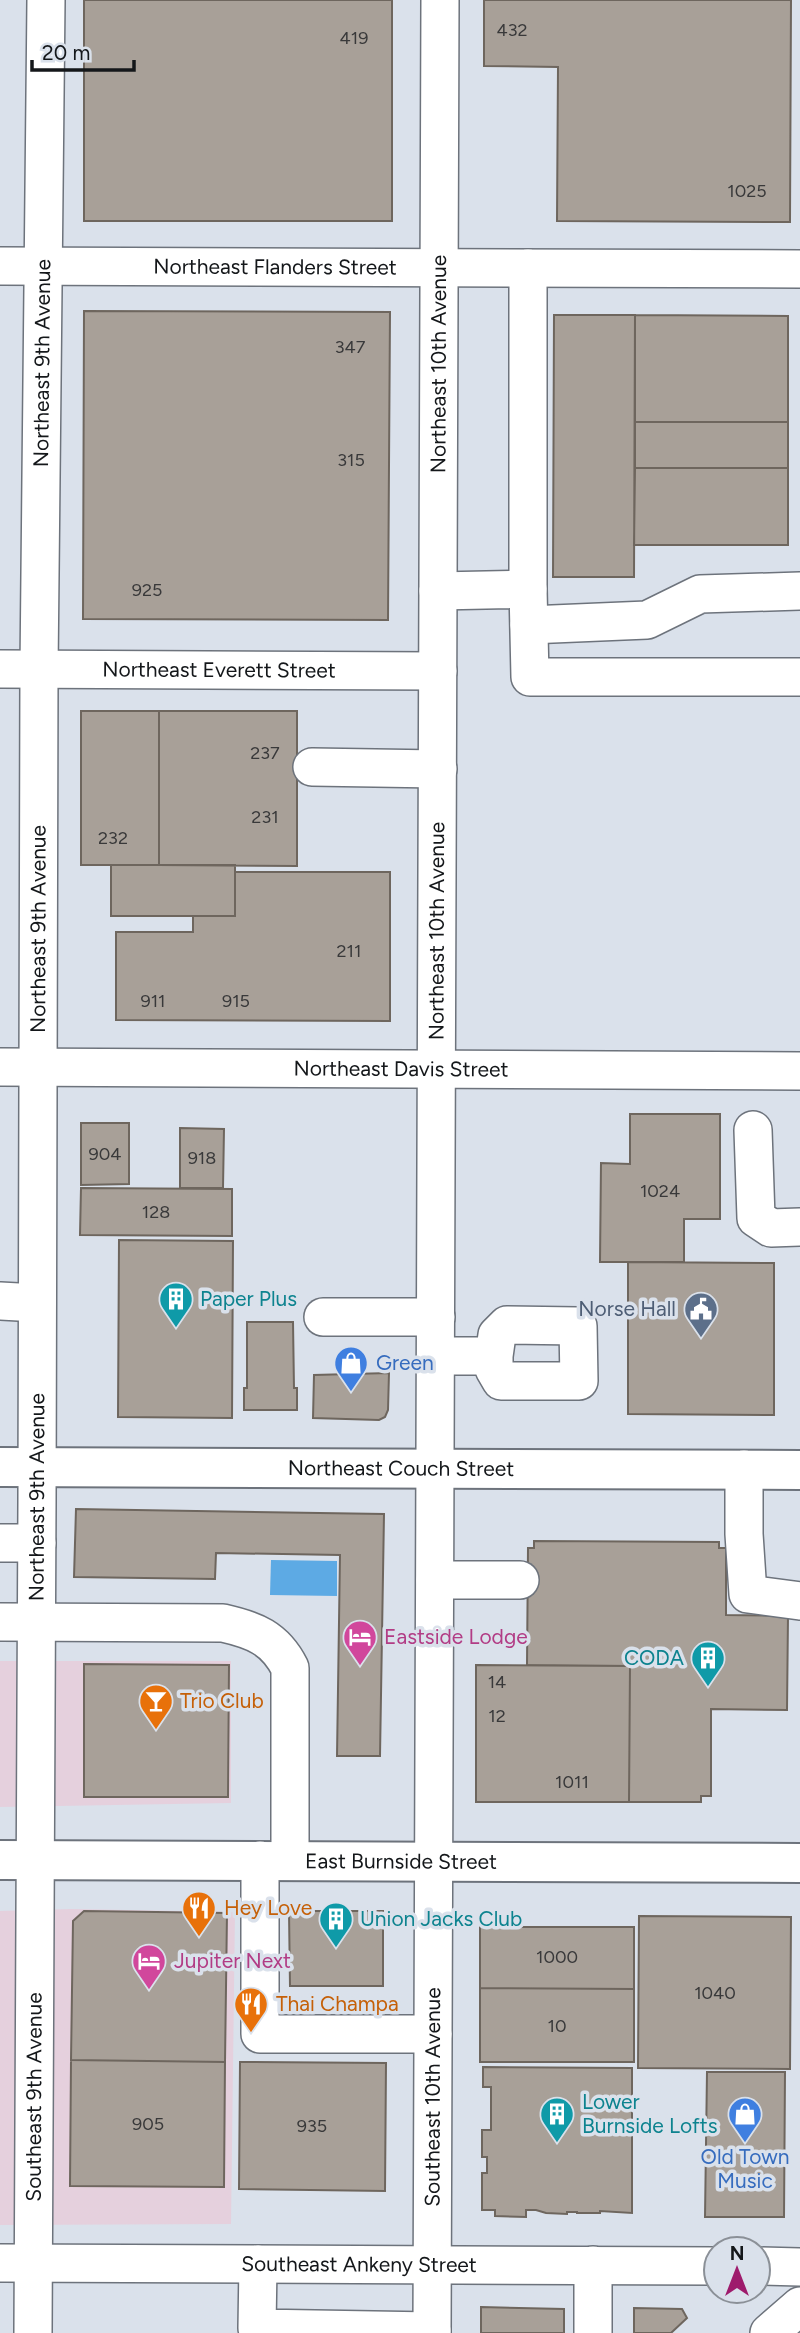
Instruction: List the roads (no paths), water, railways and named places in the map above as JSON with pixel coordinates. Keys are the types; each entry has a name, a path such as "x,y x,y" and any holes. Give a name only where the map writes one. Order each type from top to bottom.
{"main road":[{"name":"Northeast Couch Street","path":"18,1467 800,1470"},
{"name":"East Burnside Street","path":"18,1860 800,1863"}],"street":[{"name":"Northeast 9th Avenue","path":"18,1860 37,1622 37,1543 18,1467 37,1303 38,669 46,0"},
{"name":"Northeast 10th Avenue","path":"434,1861 440,0"},
{"name":"Northeast Flanders Street","path":"0,266 800,269"},
{"path":"528,268 530,677 800,677"},
{"path":"439,591 528,590"},
{"path":"528,625 646,620 700,594 800,591"},
{"name":"Northeast Everett Street","path":"0,669 438,671"},
{"path":"312,767 439,769"},
{"name":"Northeast Davis Street","path":"0,1067 800,1071"},
{"path":"753,1130 756,1218 771,1228 800,1227"},
{"path":"0,1301 37,1303"},
{"path":"323,1317 436,1317"},
{"path":"436,1356 494,1356"},
{"path":"744,1469 748,1594 800,1601"},
{"path":"0,1543 37,1543"},
{"path":"435,1580 520,1580"},
{"path":"0,1622 223,1623 253,1631 282,1652 290,1668 260,2035 433,2035"},
{"name":"Southeast 9th Avenue","path":"18,1860 17,2263 33,2333"},
{"name":"Southeast 10th Avenue","path":"432,2332 434,1861"},
{"name":"Southeast Ankeny Street","path":"17,2263 702,2266"},
{"path":"258,2264 257,2328 432,2332"},
{"path":"593,2265 593,2333"},
{"path":"772,2266 800,2267"},
{"path":"769,2333 800,2306"}],"water":[{"path":"271,1560 337,1561 337,1596 270,1595"}],"place":[{"name":"Paper Plus","path":"176,1329"},
{"name":"Norse Hall","path":"701,1339"},
{"name":"Green","path":"351,1393"},
{"name":"Eastside Lodge","path":"360,1667"},
{"name":"CODA","path":"708,1688"},
{"name":"Trio Club","path":"156,1731"},
{"name":"Hey Love","path":"199,1938"},
{"name":"Union Jacks Club","path":"336,1949"},
{"name":"Jupiter Next","path":"149,1991"},
{"name":"Thai Champa","path":"251,2034"},
{"name":"Lower Burnside Lofts","path":"557,2144"},
{"name":"Old Town Music","path":"745,2144"}]}
